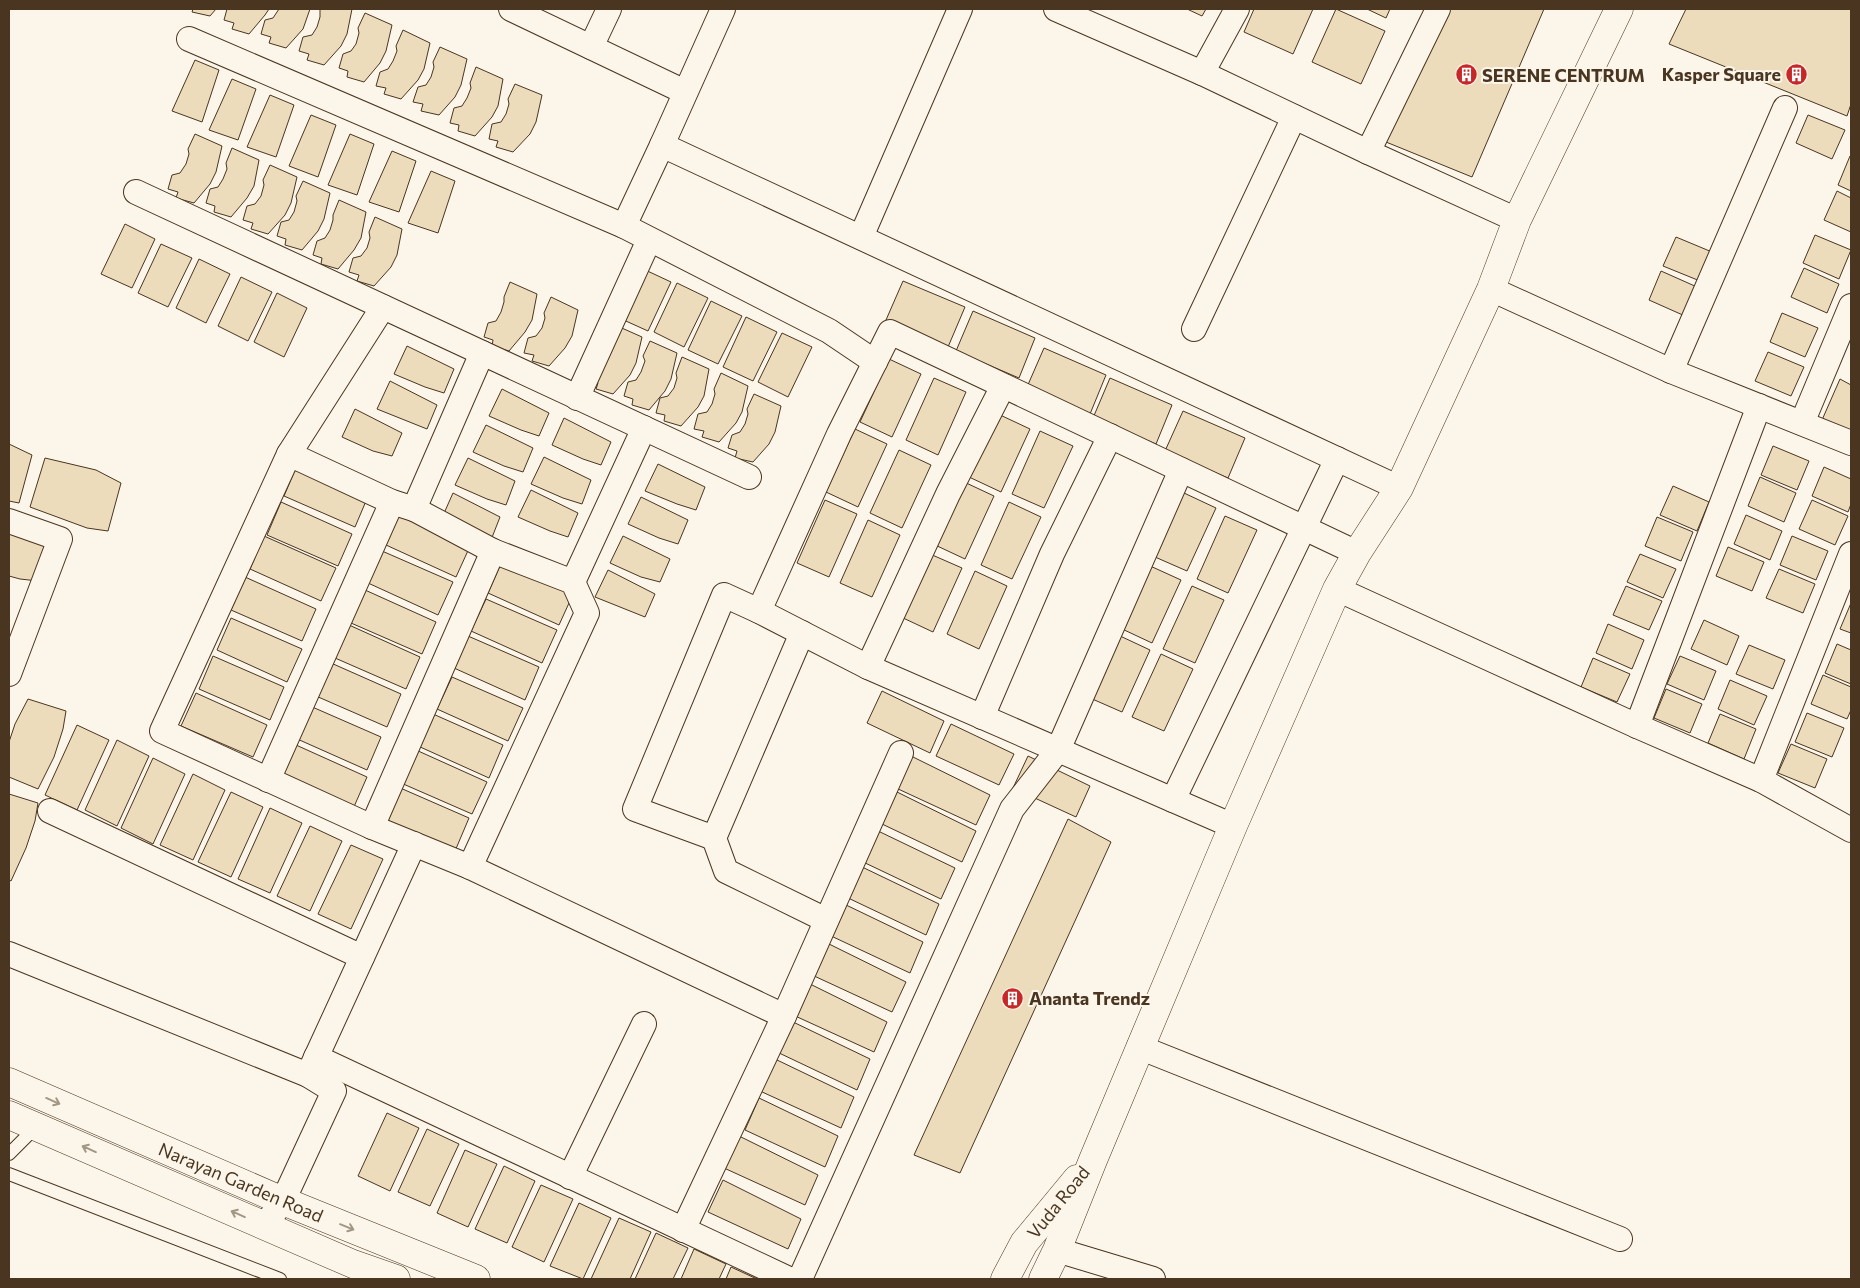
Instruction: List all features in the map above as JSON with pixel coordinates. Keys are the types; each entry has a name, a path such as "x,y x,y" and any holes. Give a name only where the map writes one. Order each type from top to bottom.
{"street":[{"path":"511,9 685,92"},
{"path":"592,48 608,9"},
{"path":"624,226 723,9"},
{"path":"861,237 960,9"},
{"path":"1056,9 1202,73 1517,220"},
{"path":"1202,73 1237,9"},
{"path":"1368,152 1438,9"},
{"path":"1092,1160 1232,826 1337,589 1357,553 1400,488 1490,289 1517,220 1612,11"},
{"path":"189,39 624,226 829,331 875,362"},
{"path":"1672,371 1785,108"},
{"path":"1194,329 1294,117"},
{"path":"662,145 1400,488"},
{"path":"136,192 749,477"},
{"path":"577,398 650,240"},
{"path":"1490,289 1672,371 1851,443"},
{"path":"1802,423 1851,306"},
{"path":"383,307 289,454 162,730 372,827 470,867 784,1016"},
{"path":"759,611 839,434 890,332 1357,553"},
{"path":"268,780 402,505 482,353"},
{"path":"868,667 948,494 1003,386"},
{"path":"1636,726 1759,406"},
{"path":"573,582 644,428"},
{"path":"982,717 1052,554 1110,436"},
{"path":"289,454 402,505 493,551 573,582 587,614 470,867"},
{"path":"1175,801 1315,533 1342,461"},
{"path":"800,1279 1012,809 1058,750 1180,470"},
{"path":"9,521 60,539 9,674"},
{"path":"372,827 493,551"},
{"path":"1761,780 1851,554"},
{"path":"1337,589 1636,726 1761,780 1851,830"},
{"path":"714,838 635,810 724,595 868,667 1232,826"},
{"path":"802,633 714,838 726,871 826,920"},
{"path":"683,1230 784,1016 901,753"},
{"path":"50,811 362,957"},
{"path":"312,1066 414,844"},
{"path":"9,954 312,1066 570,1177 789,1279"},
{"path":"570,1177 644,1024"},
{"path":"1139,1048 1620,1239"},
{"path":"264,1226 283,1201 334,1091 312,1066"},
{"name":"Narayan Garden Road","path":"9,1082 283,1201 476,1279"},
{"name":"Narayan Garden Road","path":"9,1115 264,1226 350,1272 396,1279"},
{"name":"Vuda Road","path":"1043,1279 1057,1250 1092,1160"},
{"name":"Vuda Road","path":"1005,1279 1024,1243 1092,1160"},
{"path":"1057,1250 1153,1279"}],"lane":[{"path":"9,1154 37,1126"},
{"path":"9,1174 280,1279"}],"building":[{"path":"193,9 216,9 210,16 192,12"},
{"path":"227,9 269,9 249,34 232,29 234,23 224,20"},
{"path":"279,9 310,9 303,29 286,48 269,43 271,37 261,34 265,20 273,18"},
{"path":"320,9 352,9 347,34 341,46 324,65 307,60 309,54 299,51 303,37 312,35 317,27"},
{"path":"1187,9 1206,9 1202,16"},
{"path":"1254,9 1313,9 1293,54 1244,32"},
{"path":"1336,9 1385,31 1361,84 1312,62"},
{"path":"1367,9 1390,9 1386,18"},
{"name":"SERENE CENTRUM","path":"1448,9 1544,9 1472,177 1386,142"},
{"name":"Kasper Square","path":"1686,9 1851,9 1851,104 1847,116 1669,44"},
{"path":"365,13 392,25 386,51 380,63 364,82 347,77 348,71 339,68 343,54 351,51 356,44 359,33 358,28"},
{"path":"403,30 430,43 424,69 418,80 401,99 384,94 386,88 376,86 380,72 388,69 393,61 397,51 396,46"},
{"path":"440,47 467,59 461,85 455,97 439,115 421,111 423,104 413,102 418,87 426,85 431,77 434,67 433,62"},
{"path":"195,60 219,70 202,122 172,111"},
{"path":"476,67 503,79 498,106 492,117 475,136 458,131 459,125 450,123 454,108 462,106 467,98"},
{"path":"232,79 256,89 238,140 209,130"},
{"path":"515,84 542,95 536,122 530,134 513,152 496,147 498,141 489,139 492,124 501,122 506,114 509,104 508,99"},
{"path":"270,95 294,105 276,157 247,147"},
{"path":"311,115 336,125 318,177 289,166"},
{"path":"1808,115 1845,130 1832,159 1796,143"},
{"path":"195,134 222,146 216,172 210,184 194,203 176,198 178,192 168,189 172,175 180,173 186,164 189,154 188,149"},
{"path":"350,134 374,144 357,195 328,185"},
{"path":"232,148 259,160 254,186 247,198 231,217 214,212 215,206 206,203 210,189 218,187 223,179 227,169 226,163"},
{"path":"392,151 416,161 399,212 369,202"},
{"path":"1851,157 1851,191 1838,185"},
{"path":"270,165 297,177 291,203 285,215 268,234 251,229 253,223 243,220 247,206 255,204 261,196 264,185 263,180"},
{"path":"431,171 455,181 438,233 408,223"},
{"path":"303,181 330,193 324,219 318,231 302,250 285,245 286,239 277,236 281,222 289,220 294,212 297,201 296,196"},
{"path":"1837,191 1851,198 1851,232 1824,220"},
{"path":"339,200 366,212 361,238 354,250 338,269 321,264 322,258 313,255 317,241 325,238 330,230"},
{"path":"375,217 402,229 397,255 391,267 374,286 357,281 359,275 349,272 353,258 361,256 367,248 370,238 369,232"},
{"path":"125,224 155,239 132,288 101,274"},
{"path":"1815,235 1851,250 1839,279 1803,263"},
{"path":"1676,237 1712,252 1700,281 1663,266"},
{"path":"161,244 192,258 168,307 138,293"},
{"path":"199,259 230,274 206,323 176,308"},
{"path":"641,268 671,282 648,331 617,317"},
{"path":"1804,268 1839,284 1827,313 1791,297"},
{"path":"1661,271 1697,287 1685,316 1649,300"},
{"path":"241,277 272,292 248,341 218,326"},
{"path":"903,281 965,307 948,347 886,320"},
{"path":"510,282 537,294 532,320 525,332 509,351 492,346 493,340 484,337 488,323 496,321 501,312"},
{"path":"677,283 708,298 684,347 654,332"},
{"path":"277,293 307,308 284,357 254,342"},
{"path":"551,297 578,310 572,336 565,348 549,366 532,361 534,355 524,353 528,338 536,336 542,328 545,318 544,313"},
{"path":"711,301 742,316 718,364 688,350"},
{"path":"973,311 1035,338 1019,378 956,351"},
{"path":"1782,313 1818,328 1805,357 1770,342"},
{"path":"746,317 777,332 753,381 723,367"},
{"path":"615,325 642,337 636,363 630,375 613,394 596,389 598,383 588,380"},
{"path":"782,333 812,347 788,397 758,382"},
{"path":"650,341 677,353 671,379 665,391 649,410 632,405 633,399 624,396 628,382 636,380 641,372 645,361 643,356"},
{"path":"407,346 454,369 444,393 394,374"},
{"path":"1044,348 1106,375 1090,414 1027,387"},
{"path":"1768,352 1804,367 1791,396 1755,381"},
{"path":"682,357 709,369 704,396 698,407 681,426 664,421 665,415 656,413 660,398 668,396 674,388 677,378 676,373"},
{"path":"889,359 921,374 892,437 860,422"},
{"path":"721,373 748,386 742,412 736,423 719,442 702,437 704,431 694,429 698,414 707,412 712,404 715,394 714,389"},
{"path":"934,378 966,392 938,455 906,440"},
{"path":"1110,378 1172,405 1156,444 1093,418"},
{"path":"1840,379 1851,385 1851,432 1822,420"},
{"path":"390,381 437,405 427,429 377,409"},
{"path":"502,389 549,413 539,436 489,416"},
{"path":"754,394 781,406 775,432 769,444 753,462 735,458 737,451 728,448 732,435 740,432 745,424 748,414 747,409"},
{"path":"355,409 402,433 392,456 373,451 342,437"},
{"path":"1183,411 1245,438 1228,478 1165,451"},
{"path":"998,414 1030,429 1001,492 969,477"},
{"path":"564,418 611,442 601,465 552,445"},
{"path":"486,425 533,448 523,472 473,452"},
{"path":"855,429 887,444 858,507 826,492"},
{"path":"1040,431 1073,446 1044,508 1012,494"},
{"path":"9,444 32,455 19,503 9,501"},
{"path":"1773,446 1809,461 1797,490 1761,475"},
{"path":"899,450 931,465 902,528 870,513"},
{"path":"544,457 591,480 582,504 531,484"},
{"path":"45,458 96,470 121,483 108,531 87,528 30,507"},
{"path":"468,458 515,481 506,505 455,485"},
{"path":"298,463 369,494 355,527 284,496"},
{"path":"658,464 705,487 696,510 645,491"},
{"path":"1824,467 1851,479 1851,504 1848,512 1812,496"},
{"path":"1760,477 1796,493 1784,522 1748,506"},
{"path":"962,481 994,496 965,559 933,544"},
{"path":"1673,486 1709,502 1697,531 1660,515"},
{"path":"531,490 578,513 568,537 518,517"},
{"path":"453,493 500,517 491,540 441,520"},
{"path":"1184,493 1216,508 1187,571 1155,557"},
{"path":"641,497 688,520 678,544 628,524"},
{"path":"825,500 857,514 829,577 797,563"},
{"path":"1812,500 1848,516 1835,545 1799,529"},
{"path":"281,502 352,534 338,566 267,535"},
{"path":"1009,502 1041,517 1012,579 981,565"},
{"path":"400,513 471,544 456,577 386,545"},
{"path":"1746,515 1782,531 1770,560 1734,544"},
{"path":"1225,516 1257,530 1228,593 1197,579"},
{"path":"1657,517 1693,532 1681,561 1645,546"},
{"path":"868,520 900,535 872,597 840,583"},
{"path":"9,527 49,543 38,581 9,576"},
{"path":"264,536 336,568 321,601 250,569"},
{"path":"623,536 670,559 660,582 641,577 610,563"},
{"path":"1792,536 1828,551 1816,580 1780,565"},
{"path":"1728,547 1764,562 1752,591 1716,576"},
{"path":"382,551 453,582 438,615 368,583"},
{"path":"930,554 962,568 933,632 901,617"},
{"path":"1640,554 1676,569 1663,598 1627,582"},
{"path":"502,561 574,592 559,625 488,593"},
{"path":"1148,565 1181,580 1152,643 1120,628"},
{"path":"1779,569 1815,584 1803,613 1766,598"},
{"path":"608,570 655,594 645,617 595,597"},
{"path":"975,571 1007,586 979,649 947,634"},
{"path":"245,577 316,609 302,641 231,610"},
{"path":"1192,586 1224,600 1195,663 1163,649"},
{"path":"1626,586 1662,601 1649,630 1613,615"},
{"path":"365,590 436,622 422,654 351,623"},
{"path":"486,599 557,630 542,663 471,631"},
{"path":"1851,603 1851,633 1840,629"},
{"path":"231,618 302,649 287,682 217,650"},
{"path":"1704,620 1739,636 1727,665 1691,649"},
{"path":"1608,624 1644,640 1632,669 1596,653"},
{"path":"349,625 420,657 406,689 335,658"},
{"path":"1118,635 1150,650 1122,712 1090,698"},
{"path":"468,636 539,667 525,700 454,668"},
{"path":"1837,644 1851,650 1851,684 1825,673"},
{"path":"1749,645 1785,660 1773,689 1736,674"},
{"path":"1161,654 1193,669 1164,731 1132,717"},
{"path":"213,656 284,687 270,720 199,689"},
{"path":"1680,656 1716,671 1704,700 1667,684"},
{"path":"1593,658 1630,674 1617,702 1581,687"},
{"path":"331,663 401,694 387,727 316,696"},
{"path":"1823,675 1851,687 1851,710 1847,719 1811,704"},
{"path":"452,677 523,708 508,741 437,709"},
{"path":"1730,680 1767,696 1754,725 1718,709"},
{"path":"1666,689 1702,704 1690,733 1654,718"},
{"path":"882,691 944,721 930,753 867,723"},
{"path":"196,693 267,725 253,757 181,726"},
{"path":"28,699 66,711 63,729 54,757 38,789 9,777 9,742 15,724"},
{"path":"310,706 381,737 367,770 295,738"},
{"path":"1807,713 1844,728 1832,757 1795,742"},
{"path":"433,714 503,745 489,778 418,746"},
{"path":"1720,714 1756,729 1744,759 1708,743"},
{"path":"951,724 1014,754 999,785 936,756"},
{"path":"77,725 109,740 77,810 45,795"},
{"path":"117,740 149,756 117,826 85,810"},
{"path":"1791,744 1827,759 1815,788 1778,773"},
{"path":"296,745 367,777 353,809 282,778"},
{"path":"416,750 487,782 472,814 401,783"},
{"path":"911,756 990,795 976,825 896,788"},
{"path":"1028,756 1090,786 1076,817 1013,788"},
{"path":"153,758 185,774 153,844 121,828"},
{"path":"193,774 225,790 193,860 160,845"},
{"path":"398,787 469,818 455,851 384,819"},
{"path":"231,792 263,807 231,877 198,862"},
{"path":"897,792 976,831 962,862 882,824"},
{"path":"9,794 38,803 35,821 26,848 11,881 9,880"},
{"path":"270,808 302,823 270,893 238,879"},
{"name":"Ananta Trendz","path":"1068,819 1111,842 960,1173 914,1155"},
{"path":"310,826 342,841 310,911 277,896"},
{"path":"876,830 955,868 941,899 861,861"},
{"path":"351,845 383,859 351,929 318,914"},
{"path":"860,866 939,904 926,935 846,897"},
{"path":"844,904 923,942 910,973 829,935"},
{"path":"827,943 906,982 892,1012 812,975"},
{"path":"808,983 887,1022 874,1052 793,1015"},
{"path":"791,1021 870,1059 857,1090 777,1052"},
{"path":"775,1059 854,1097 841,1128 760,1091"},
{"path":"759,1098 838,1136 825,1167 745,1130"},
{"path":"387,1113 419,1128 390,1191 358,1176"},
{"path":"427,1129 459,1144 430,1206 398,1192"},
{"path":"739,1136 818,1175 805,1205 724,1168"},
{"path":"465,1150 497,1164 468,1227 437,1213"},
{"path":"504,1166 535,1181 507,1243 475,1229"},
{"path":"723,1180 801,1219 788,1249 708,1212"},
{"path":"541,1185 573,1199 544,1262 512,1247"},
{"path":"579,1203 611,1218 583,1279 550,1266"},
{"path":"619,1218 651,1232 630,1279 591,1279"},
{"path":"656,1233 688,1248 673,1279 635,1279"},
{"path":"694,1249 726,1264 719,1279 681,1279"},
{"path":"731,1267 757,1279 726,1279"}],"place":[{"name":"Kasper Square","path":"1797,74"},
{"name":"SERENE CENTRUM","path":"1466,75"},
{"name":"Ananta Trendz","path":"1013,998"}]}
